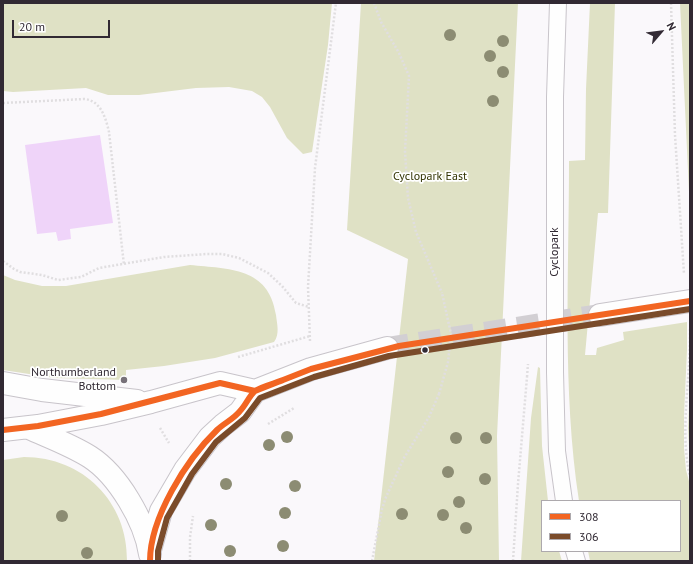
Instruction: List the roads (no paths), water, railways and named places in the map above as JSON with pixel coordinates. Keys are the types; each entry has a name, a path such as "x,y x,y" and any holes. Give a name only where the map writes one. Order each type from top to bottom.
{"main road":[{"path":"600,314 689,301"},
{"path":"151,557 162,511 177,482 192,459 217,430 240,412 255,391 311,369 387,348"},
{"path":"3,383 42,390 151,402"},
{"path":"3,430 29,428 101,414 220,383 255,391"},
{"path":"29,428 73,447 102,466 123,490 131,503 151,557"}],"lane":[{"name":"Cyclopark","path":"558,3 555,97 555,372 556,450 564,500"}],"tunnel":[{"path":"387,348 600,315"}],"place":[{"name":"Northumberland Bottom","path":"124,380"}],"park label":[{"name":"Cyclopark East","path":"430,177"}]}
